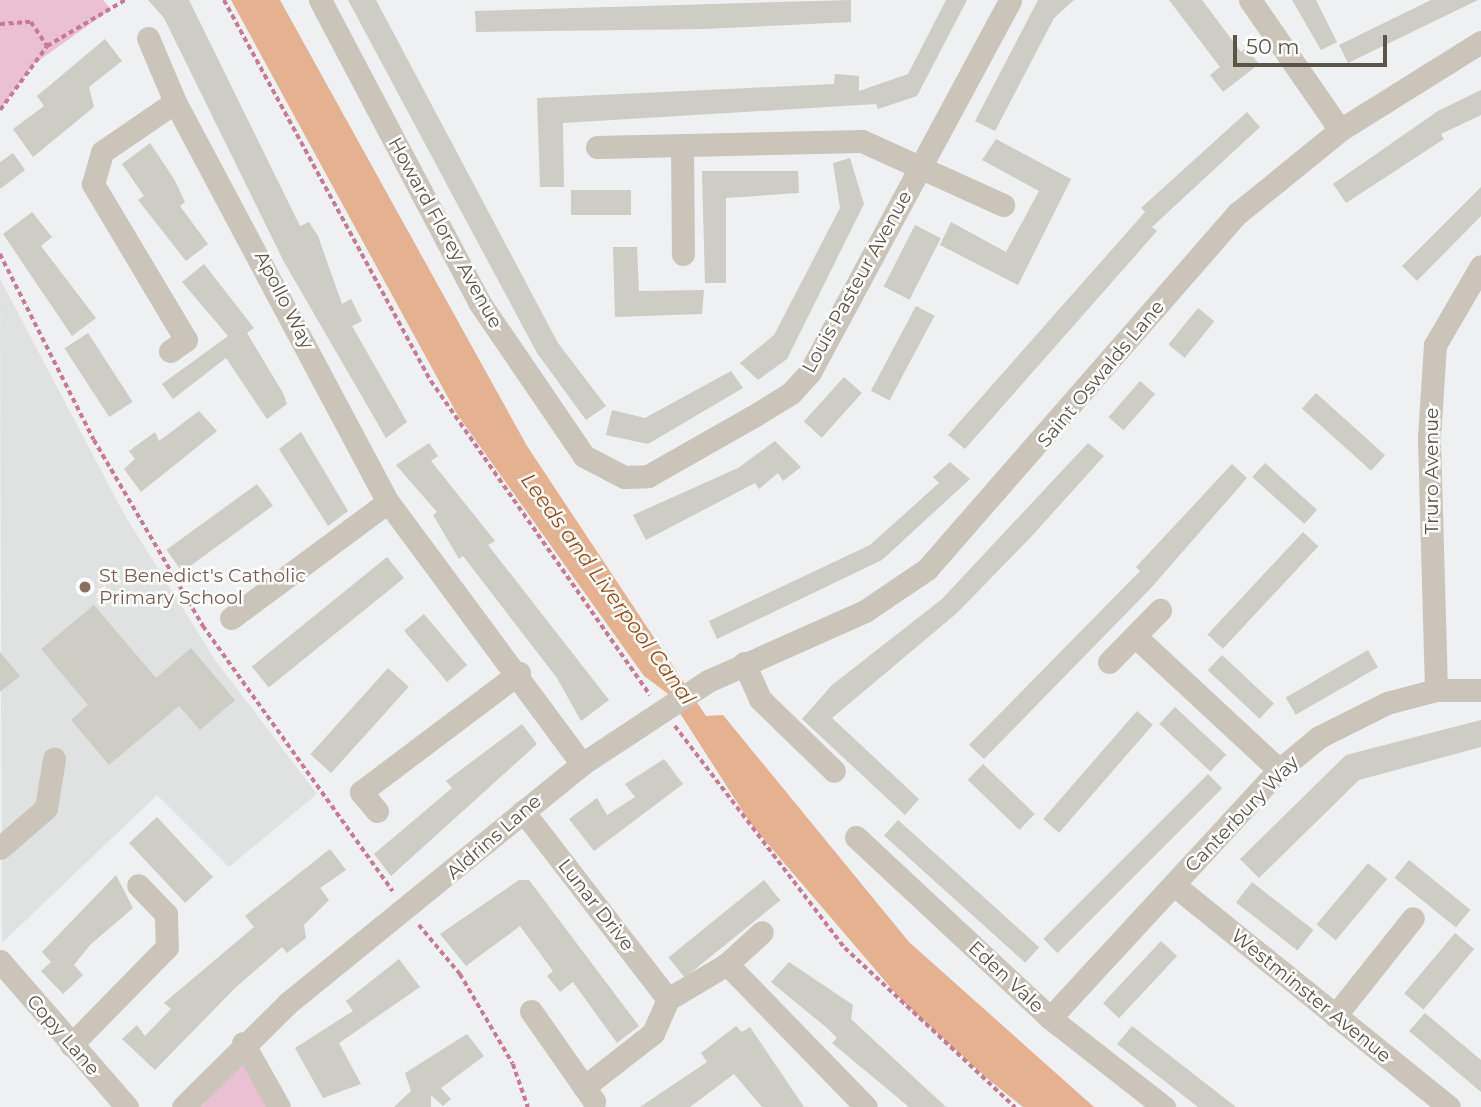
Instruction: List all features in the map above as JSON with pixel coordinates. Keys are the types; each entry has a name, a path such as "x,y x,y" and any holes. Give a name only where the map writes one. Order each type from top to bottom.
{"street":[{"name":"Howard Florey Avenue","path":"320,0 479,302 584,456"},
{"name":"Louis Pasteur Avenue","path":"584,456 624,477 648,476 791,393 835,329 1010,0"},
{"path":"1250,0 1340,130"},
{"name":"Apollo Way","path":"148,38 175,102 388,502 519,673 582,764"},
{"name":"Saint Oswalds Lane","path":"708,681 865,611 927,569 1238,213 1340,130 1481,42"},
{"path":"170,351 186,340 93,184 94,164 175,102"},
{"path":"597,146 862,141 922,163 1003,205"},
{"path":"682,145 682,254"},
{"name":"Truro Avenue","path":"1436,690 1429,437 1434,345 1481,266"},
{"path":"231,618 388,502"},
{"path":"1109,662 1160,610"},
{"path":"1136,637 1279,770"},
{"path":"744,663 760,699 834,771"},
{"path":"377,811 361,792 519,673"},
{"name":"Aldrins Lane","path":"183,1107 243,1043 288,1003 408,911 523,811 582,764 708,681"},
{"name":"Canterbury Way","path":"1050,1018 1279,770 1349,719 1436,690 1481,690"},
{"path":"0,848 46,808 54,759"},
{"name":"Lunar Drive","path":"523,811 668,999"},
{"name":"Eden Vale","path":"856,837 1050,1018 1164,1107"},
{"path":"71,1045 167,947 166,914 138,885"},
{"name":"Westminster Avenue","path":"1174,886 1449,1107"},
{"path":"1335,1016 1413,918"},
{"path":"531,1011 589,1094 653,1033 668,999 727,964 762,932"},
{"name":"Copy Lane","path":"0,961 127,1107"},
{"path":"727,964 866,1107"},
{"path":"243,1043 279,1107"}],"path":[{"path":"0,110 47,46 125,0"},
{"path":"224,0 431,381 665,709 845,948 1016,1107"},
{"path":"0,24 32,22 47,46"},
{"path":"0,254 94,440 203,626 408,911 460,974 513,1064 528,1107"}],"shaded area":[{"path":"0,0 103,0 111,9 34,64 0,110"},
{"name":"St Benedict's Catholic Primary School","path":"0,279 124,514 215,660 317,794 229,867 157,795 2,943"},
{"path":"242,1063 271,1107 201,1107"}],"water":[{"name":"Leeds and Liverpool Canal","path":"231,0 280,0 527,446 706,716 723,715 909,942 1094,1107 1023,1107 988,1079 903,1002 751,824 667,693 644,676 457,414"}],"building":[{"path":"148,0 189,0 300,226 309,222 318,236 342,304 351,299 362,321 352,326 407,422 386,438 284,262 164,18"},
{"path":"348,0 376,0 558,343 606,406 586,420 537,353"},
{"path":"851,0 851,22 704,29 476,32 475,11"},
{"path":"946,0 967,0 917,96 878,109 876,104 563,123 564,187 540,187 537,98 834,84 835,74 859,76 859,91 908,74"},
{"path":"1038,0 1074,0 1054,18 995,131 975,121"},
{"path":"1169,0 1202,0 1241,52 1246,48 1259,64 1223,92 1210,75 1220,67"},
{"path":"1292,0 1316,0 1337,42 1321,50"},
{"path":"1431,0 1478,0 1348,63 1339,45"},
{"path":"105,39 122,61 89,87 94,107 33,157 13,129 44,106 37,96"},
{"path":"1481,90 1481,115 1441,134 1444,139 1346,203 1333,184 1438,111"},
{"path":"1247,112 1260,127 1152,227 1157,231 965,449 948,435 1145,212 1141,208"},
{"path":"996,139 1071,179 1018,285 940,245 951,222 1006,252 1039,191 982,160"},
{"path":"150,143 174,179 185,202 180,206 208,244 186,261 138,200 144,196 122,164"},
{"path":"13,153 25,170 0,189 0,162"},
{"path":"850,158 864,204 787,359 758,380 740,363 774,335 840,208 833,163"},
{"path":"702,171 798,171 799,193 726,198 726,283 705,283"},
{"path":"1481,187 1481,216 1417,281 1402,266"},
{"path":"571,190 631,190 631,215 571,215"},
{"path":"32,212 52,237 41,246 96,318 72,336 3,234"},
{"path":"915,225 941,238 910,300 884,286"},
{"path":"613,247 637,247 639,291 704,290 702,314 615,317"},
{"path":"204,264 254,328 247,333 283,393 287,404 267,419 226,358 173,399 162,384 228,336 182,282"},
{"path":"916,306 935,316 889,401 871,391"},
{"path":"1198,308 1214,321 1185,358 1168,345"},
{"path":"88,333 133,402 109,417 65,348"},
{"path":"731,371 743,388 648,444 606,435 612,410 645,418"},
{"path":"844,377 862,393 822,438 804,422"},
{"path":"1140,381 1155,394 1124,430 1109,417"},
{"path":"1316,393 1385,455 1371,471 1302,409"},
{"path":"199,411 217,431 141,492 124,469 135,459 129,451 155,432 159,441"},
{"path":"301,432 348,511 328,526 279,449"},
{"path":"775,441 801,467 783,481 778,473 759,489 755,483 646,540 633,515 738,468"},
{"path":"429,443 438,456 431,461 495,541 488,545 609,700 581,721 557,678 463,556 459,559 433,515 437,512 396,465"},
{"path":"1088,443 1104,456 1030,538 957,613 832,718 919,799 905,815 802,719 832,685 942,599"},
{"path":"950,462 970,479 882,560 717,639 709,621 870,545 939,483 933,477"},
{"path":"1265,463 1317,510 1304,524 1252,477"},
{"path":"1232,464 1247,478 1151,588 984,759 969,745 1140,571 1136,567"},
{"path":"257,484 273,506 182,572 166,550"},
{"path":"1303,532 1318,546 1223,649 1208,634"},
{"path":"387,557 404,578 269,687 252,667"},
{"path":"94,605 156,678 191,648 235,700 200,730 179,706 109,765 71,720 88,705 41,649"},
{"path":"424,614 467,665 447,682 404,631"},
{"path":"1368,650 1378,667 1296,715 1286,698"},
{"path":"0,652 20,676 0,692"},
{"path":"1222,655 1274,703 1260,719 1208,670"},
{"path":"388,668 409,687 331,773 310,754"},
{"path":"1175,707 1226,755 1211,772 1159,724"},
{"path":"1137,711 1153,725 1059,833 1043,819"},
{"path":"1481,720 1481,747 1359,780 1259,878 1240,859 1346,755"},
{"path":"522,724 537,744 391,876 374,854 452,788 446,781"},
{"path":"664,759 683,784 594,851 569,819 597,798 607,815 635,797 625,784"},
{"path":"983,764 1035,814 1020,830 968,780"},
{"path":"1208,774 1222,788 1057,953 1043,939"},
{"path":"157,817 213,877 185,903 129,843"},
{"path":"898,820 1039,947 1025,963 884,836"},
{"path":"330,849 346,870 320,888 329,900 304,925 306,938 287,953 282,947 235,988 155,1070 122,1039 137,1025 145,1036 171,1009 164,1003 254,927 245,916"},
{"path":"1409,860 1470,910 1456,928 1395,878"},
{"path":"1368,863 1387,879 1336,940 1317,924"},
{"path":"116,875 133,908 90,945 74,965 83,975 63,994 41,971 51,962 42,952"},
{"path":"519,880 529,880 639,1026 617,1043 573,982 560,992 547,976 553,971 520,926 466,966 440,934"},
{"path":"764,880 780,900 685,978 668,957"},
{"path":"1252,882 1313,930 1297,951 1236,902"},
{"path":"1455,933 1474,949 1423,1010 1404,994"},
{"path":"1161,941 1177,956 1119,1018 1103,1003"},
{"path":"399,959 420,987 339,1043 361,1084 323,1098 295,1048 353,1011 346,1001"},
{"path":"789,962 853,1005 851,1019 946,1107 909,1107 832,1043 837,1038 771,982"},
{"path":"1425,1013 1481,1060 1481,1092 1409,1031"},
{"path":"736,1026 742,1032 750,1027 804,1107 762,1107 734,1074 690,1107 640,1107 707,1062 701,1053"},
{"path":"1132,1026 1236,1107 1198,1107 1167,1083 1117,1044"},
{"path":"467,1034 484,1056 441,1088 451,1099 443,1106 431,1095 431,1107 394,1107 411,1091 405,1073"}],"place":[{"name":"St Benedict's Catholic Primary School","path":"85,587"}]}
